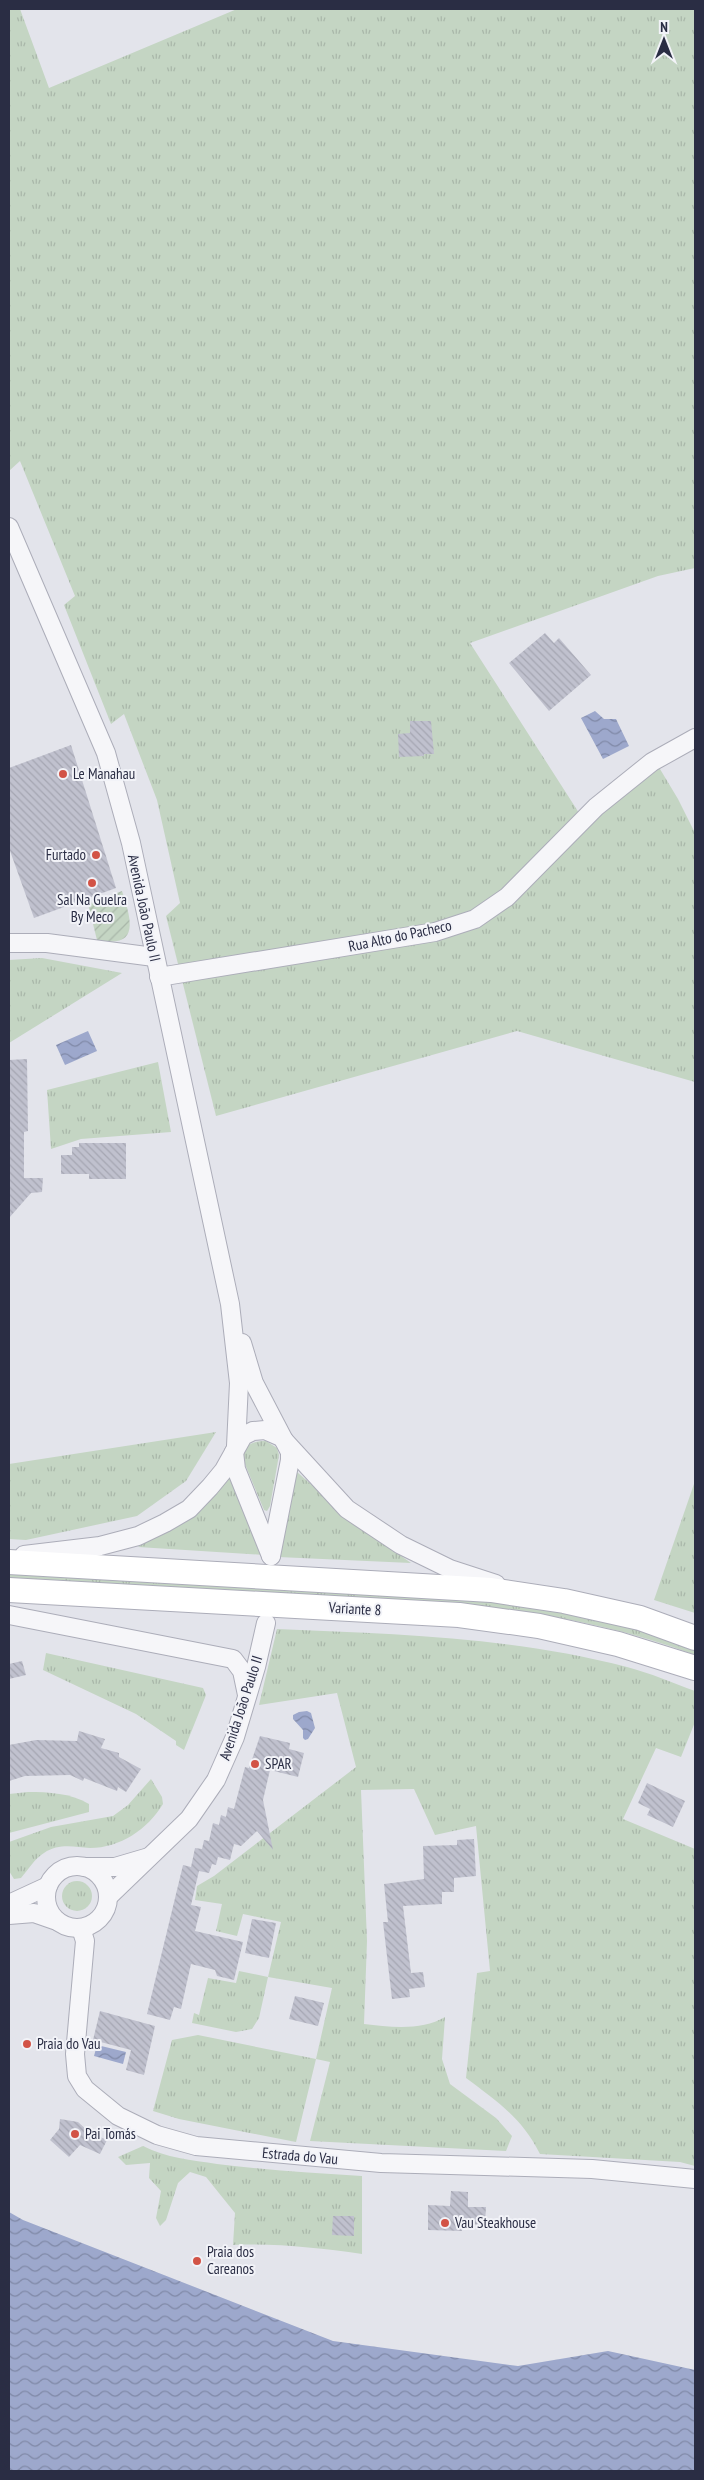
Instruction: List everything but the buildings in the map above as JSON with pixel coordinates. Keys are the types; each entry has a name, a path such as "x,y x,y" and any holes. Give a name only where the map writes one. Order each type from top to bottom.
{"main road":[{"name":"Variante 8","path":"9,1562 491,1590 564,1602 640,1618 695,1638"},
{"name":"Variante 8","path":"9,1590 459,1615 539,1626 618,1644 695,1668"}],"street":[{"name":"Avenida João Paulo II","path":"9,527 106,753 131,843 230,1304"},
{"name":"Rua Alto do Pacheco","path":"159,977 435,932 474,919 508,897 596,807 652,762 695,738"},
{"path":"9,943 47,943 154,957"},
{"path":"230,1304 254,1383 285,1441 290,1460 271,1556 236,1469 238,1383 230,1304"},
{"path":"9,1555 100,1546 138,1536 189,1509 219,1476 235,1449 248,1433 259,1429 271,1431 285,1441 347,1509 400,1545 450,1569 485,1582 564,1602"},
{"path":"9,1615 216,1654 233,1659 242,1671 247,1698"},
{"name":"Avenida João Paulo II","path":"108,1898 189,1819 216,1780 235,1737 266,1623 249,1649 235,1654 216,1654"},
{"path":"9,1904 48,1886 60,1872 72,1867 115,1867 149,1857"},
{"path":"9,1915 34,1913 71,1928 81,1928 98,1921 104,1914 108,1898 104,1881 92,1870 84,1867"},
{"path":"48,1886 47,1905 56,1921"},
{"name":"Estrada do Vau","path":"81,1928 85,1941 75,2054 77,2076 85,2089 118,2116 157,2135 196,2146 381,2163 592,2169 695,2179"}],"green space":[{"path":"9,9 20,9 49,88 237,9 695,9 695,568 658,576 470,643 588,827 657,764 678,799 695,833 695,1082 517,1031 216,1116 166,916 180,903 157,800 124,714 111,724 64,605 75,596 20,461 9,471"},
{"path":"122,891 130,921 127,936 121,940 111,942 97,940 88,904"},
{"path":"42,958 122,973 9,1043 9,960"},
{"path":"158,1062 171,1132 81,1139 51,1149 47,1090"},
{"path":"216,1432 186,1481 137,1516 26,1540 9,1539 9,1464"},
{"path":"266,1441 277,1448 279,1455 270,1506 267,1511 264,1510 242,1457 245,1449 250,1444"},
{"path":"297,1472 356,1524 411,1563 278,1557"},
{"path":"230,1473 264,1555 138,1547 198,1511"},
{"path":"695,1481 695,1613 654,1600"},
{"path":"9,1572 486,1599 617,1623 695,1647 695,1655 671,1646 598,1626 498,1608 9,1579"},
{"path":"277,1629 409,1635 541,1649 627,1667 695,1691 695,1722 681,1757 656,1748 623,1819 695,1849 695,2166 680,2162 540,2154 517,2120 499,2103 466,2078 477,1973 490,1971 476,1826 435,1835 414,1789 361,1790 367,1941 364,2024 406,2027 426,2024 445,2017 442,2059 450,2084 496,2118 512,2136 506,2151 310,2141 330,2062 316,2059 332,1988 268,1977 281,1922 243,1914 237,1936 216,1931 222,1904 195,1900 197,1886 214,1876 356,1767 337,1693 259,1705"},
{"path":"46,1653 203,1688 206,1695 184,1750 176,1745 176,1741 136,1714 43,1670"},
{"path":"151,1779 162,1797 163,1804 141,1829 112,1845 90,1848 67,1846 55,1848 41,1855 21,1878 14,1879 9,1871 9,1842 51,1827 113,1816 128,1805"},
{"path":"28,1792 52,1793 74,1797 89,1804 89,1812 9,1833 9,1794"},
{"path":"77,1881 88,1885 92,1896 88,1907 77,1911 66,1907 62,1896 66,1885"},
{"path":"239,1971 268,1977 259,2018 252,2029 236,2032 192,2023 194,2013 199,2015 208,1978 236,1983"},
{"path":"198,2035 316,2059 296,2142 179,2119 153,2111 172,2040"},
{"path":"143,2146 170,2156 217,2164 271,2170 362,2176 362,2254 298,2247 233,2245 235,2213 206,2177 190,2172 178,2183 166,2220 160,2226 156,2218 161,2191 149,2178 150,2163 126,2165 118,2157"}],"water":[{"path":"595,711 604,719 616,719 629,746 603,759 581,718"},
{"path":"88,1031 97,1051 65,1065 56,1045"},
{"path":"307,1711 311,1713 315,1728 308,1739 305,1740 303,1738 303,1730 293,1719 293,1715"},
{"path":"97,2045 126,2052 123,2064 94,2056"},
{"path":"9,2212 23,2220 333,2341 518,2366 608,2351 695,2370 695,2471 9,2471"}],"place":[{"name":"Le Manahau","path":"63,774"},
{"name":"Furtado","path":"96,855"},
{"name":"Sal Na Guelra By Meco","path":"92,883"},
{"name":"SPAR","path":"255,1764"},
{"name":"Praia do Vau","path":"27,2044"},
{"name":"Pai Tomás","path":"75,2134"},
{"name":"Vau Steakhouse","path":"445,2223"},
{"name":"Praia dos Careanos","path":"197,2261"}]}
